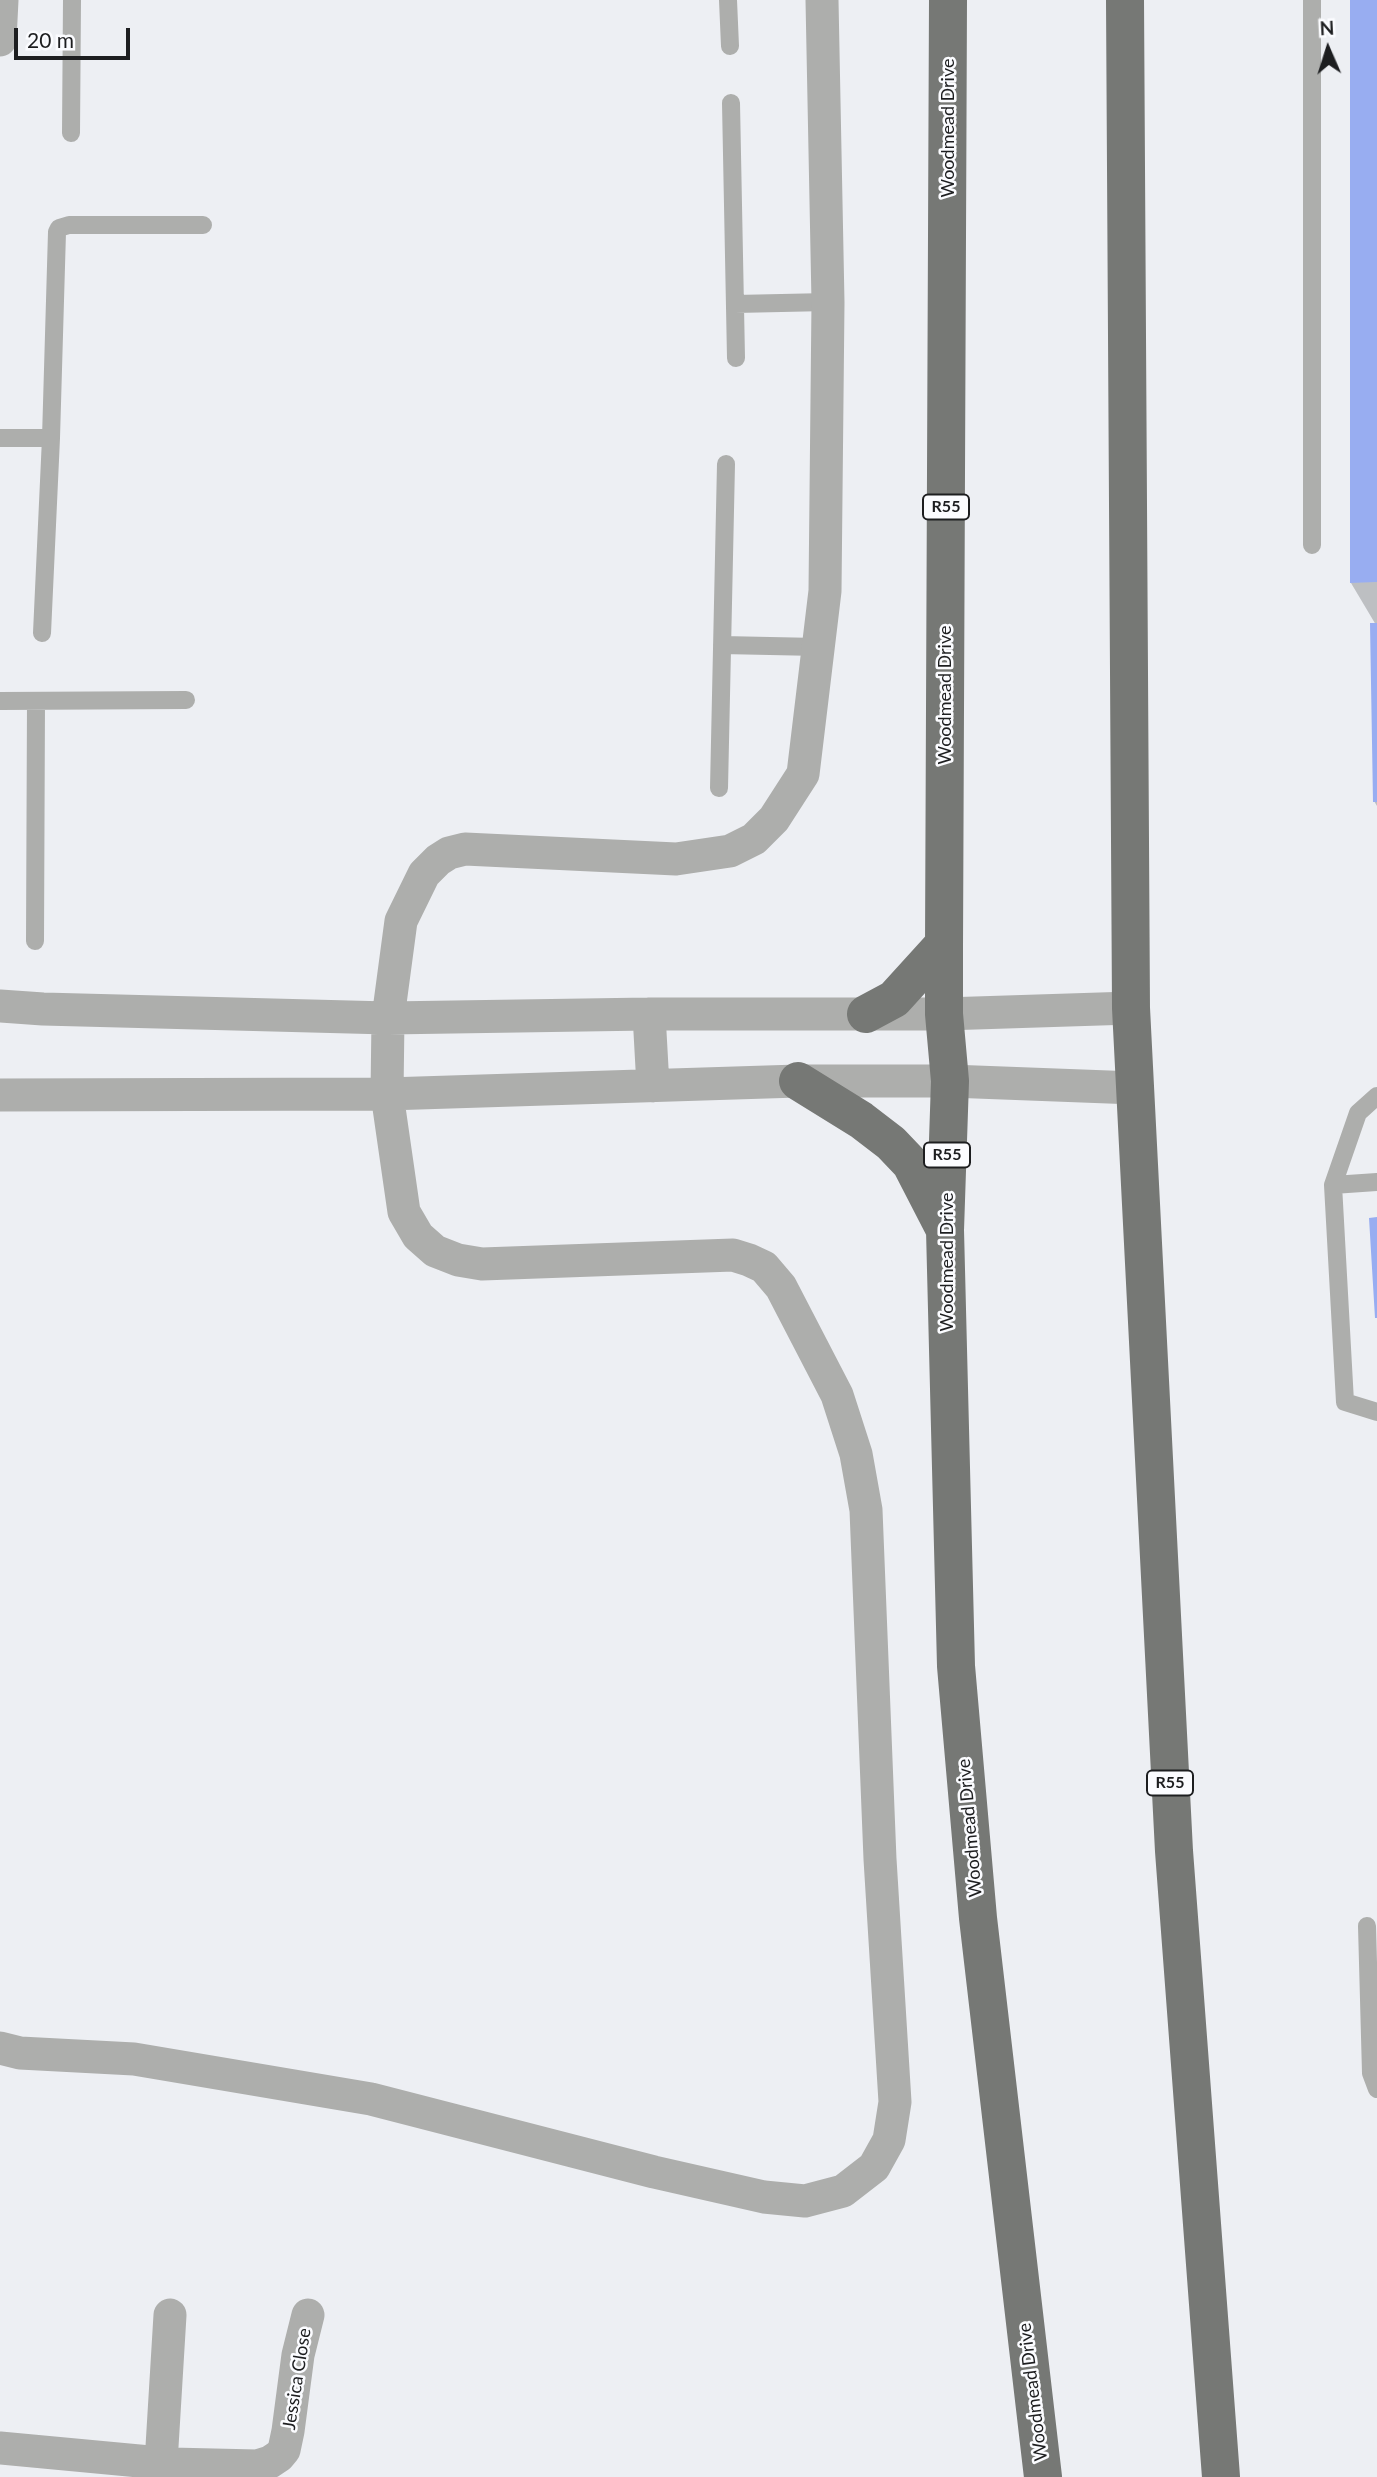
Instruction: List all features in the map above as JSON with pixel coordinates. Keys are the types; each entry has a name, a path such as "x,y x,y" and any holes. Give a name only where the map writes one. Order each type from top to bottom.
{"main road":[{"name":"Woodmead Drive","path":"948,0 944,1014 950,1081 945,1230 956,1666 978,1918 1043,2477"},
{"name":"R55","path":"1125,0 1131,1008 1174,1851 1221,2477"},
{"path":"866,1014 894,999 944,944"},
{"path":"798,1081 861,1120 891,1143 911,1164 945,1230"}],"street":[{"path":"0,40 2,0"},
{"path":"0,2048 20,2053 134,2059 371,2099 654,2172 764,2197 806,2201 843,2191 874,2167 889,2140 895,2102 880,1859 866,1510 856,1454 837,1395 781,1287 764,1267 749,1260 733,1255 482,1264 458,1260 435,1251 418,1236 404,1212 387,1094 388,1018 401,921 424,874 438,860 449,853 465,849 676,859 730,851 754,839 774,819 803,774 825,591 828,302 822,0"},
{"path":"0,1006 388,1018 649,1013 944,1014 1131,1008"},
{"path":"649,1013 653,1086"},
{"path":"0,1095 387,1094 798,1081 950,1081 1135,1088"},
{"path":"167,2468 170,2315"},
{"name":"Jessica Close","path":"0,2448 167,2468 257,2466 270,2462 284,2450 298,2355 308,2315"}],"lane":[{"path":"71,133 72,0"},
{"path":"728,0 730,46"},
{"path":"1312,0 1312,545"},
{"path":"731,103 736,358"},
{"path":"42,633 51,439 56,238 59,228 69,225 204,225"},
{"path":"735,304 828,302"},
{"path":"0,438 51,439"},
{"path":"719,788 726,464"},
{"path":"722,645 818,647"},
{"path":"0,701 186,700"},
{"path":"35,941 36,702"},
{"path":"1377,1096 1358,1113 1333,1185 1345,1402 1377,1412"},
{"path":"1333,1185 1377,1182"},
{"path":"1367,1926 1371,2073 1377,2090"}],"building":[{"path":"1350,0 1377,0 1377,582 1350,583"},
{"path":"1370,623 1377,623 1377,802 1373,802"},
{"path":"1377,1217 1377,1318 1375,1318 1369,1218"}]}
